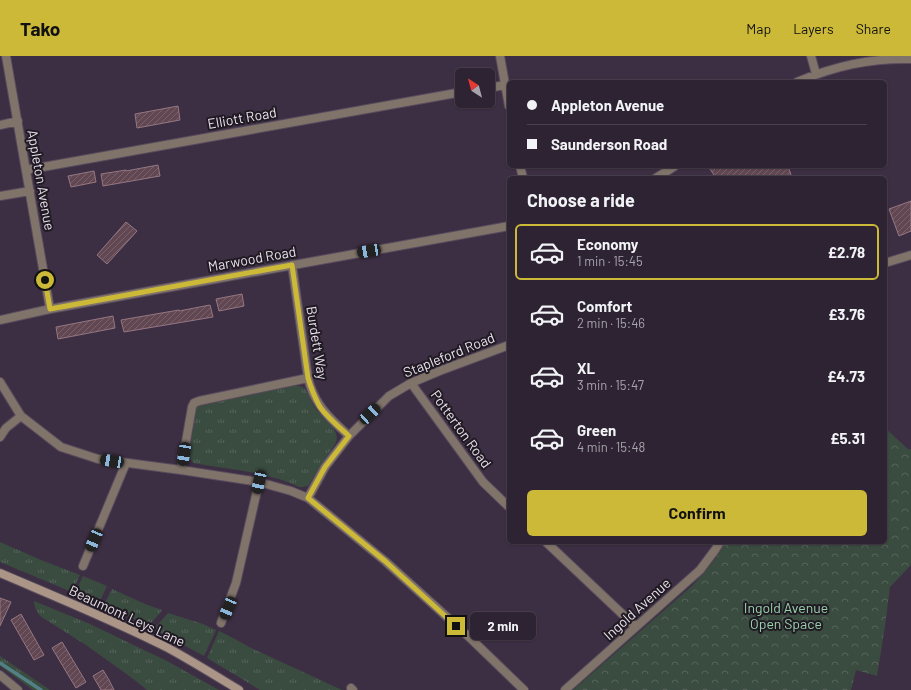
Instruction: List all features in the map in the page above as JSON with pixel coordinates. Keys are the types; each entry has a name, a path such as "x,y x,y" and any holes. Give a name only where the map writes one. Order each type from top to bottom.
{"street":[{"name":"Appleton Avenue","path":"6,56 50,309"},
{"path":"500,56 507,95"},
{"path":"811,56 816,74"},
{"path":"802,80 846,65 890,58 911,59"},
{"path":"495,86 505,84"},
{"name":"Elliott Road","path":"26,170 455,93"},
{"path":"0,125 18,121"},
{"path":"659,176 672,168"},
{"path":"0,196 30,191"},
{"name":"Marwood Road","path":"0,320 50,309 507,226"},
{"path":"887,262 911,255"},
{"name":"Burdett Way","path":"292,265 308,378 313,393 321,408 333,422 349,436"},
{"name":"Stapleford Road","path":"308,498 325,467 349,436 389,396 411,383 507,346"},
{"path":"181,470 192,407 194,403 308,378"},
{"path":"0,382 21,416 61,447 98,459 259,482 285,489 308,498 385,561 468,636 524,690"},
{"name":"Potterton Road","path":"411,383 483,482 507,504"},
{"path":"0,437 6,428 21,416"},
{"path":"83,566 126,463"},
{"path":"221,623 236,583 259,482"},
{"path":"548,544 636,627"},
{"name":"Ingold Avenue","path":"564,690 700,570 719,544"},
{"name":"Beaumont Leys Lane","path":"0,573 90,611 168,648 239,690"},
{"path":"0,675 7,687 18,690"}],"green space":[{"path":"295,385 303,387 306,390 315,408 331,424 337,439 308,486 299,487 261,474 193,463 189,457 189,453 197,403"},
{"name":"Ingold Avenue Open Space","path":"887,430 908,449 911,449 911,565 890,587 877,676 856,670 851,690 573,690 693,585 715,559 724,544 887,544"},
{"path":"0,542 80,575 72,592 0,562"},
{"path":"83,576 107,586 99,603 75,593"},
{"path":"112,589 162,610 148,626 104,605"},
{"path":"34,601 90,624 167,661 219,690 147,690 86,645 40,616 35,607"},
{"path":"168,613 203,624 216,630 204,656 154,629"},
{"path":"219,631 249,647 342,690 260,690 207,658"},
{"path":"0,656 50,690 33,690 0,666"}],"building":[{"path":"178,106 180,120 137,128 135,114"},
{"path":"158,165 160,176 103,186 101,174"},
{"path":"709,168 789,168 791,176 715,176"},
{"path":"94,171 96,182 71,187 68,176"},
{"path":"911,201 911,231 899,236 889,209"},
{"path":"126,222 137,231 107,264 97,255"},
{"path":"242,294 244,306 219,311 216,299"},
{"path":"210,305 213,317 124,332 121,320 179,311"},
{"path":"113,316 115,328 58,339 56,327"},
{"path":"0,598 11,602 0,626"},
{"path":"21,614 44,655 34,660 11,620"},
{"path":"62,642 86,682 76,688 52,648"},
{"path":"103,670 114,690 101,690 93,676"}],"waterway":[{"path":"0,663 41,690"}],"route":[{"path":"45,280 50,309 292,265 308,378 313,393 321,408 333,422 349,436 325,467 308,498 385,561 456,626"}]}
